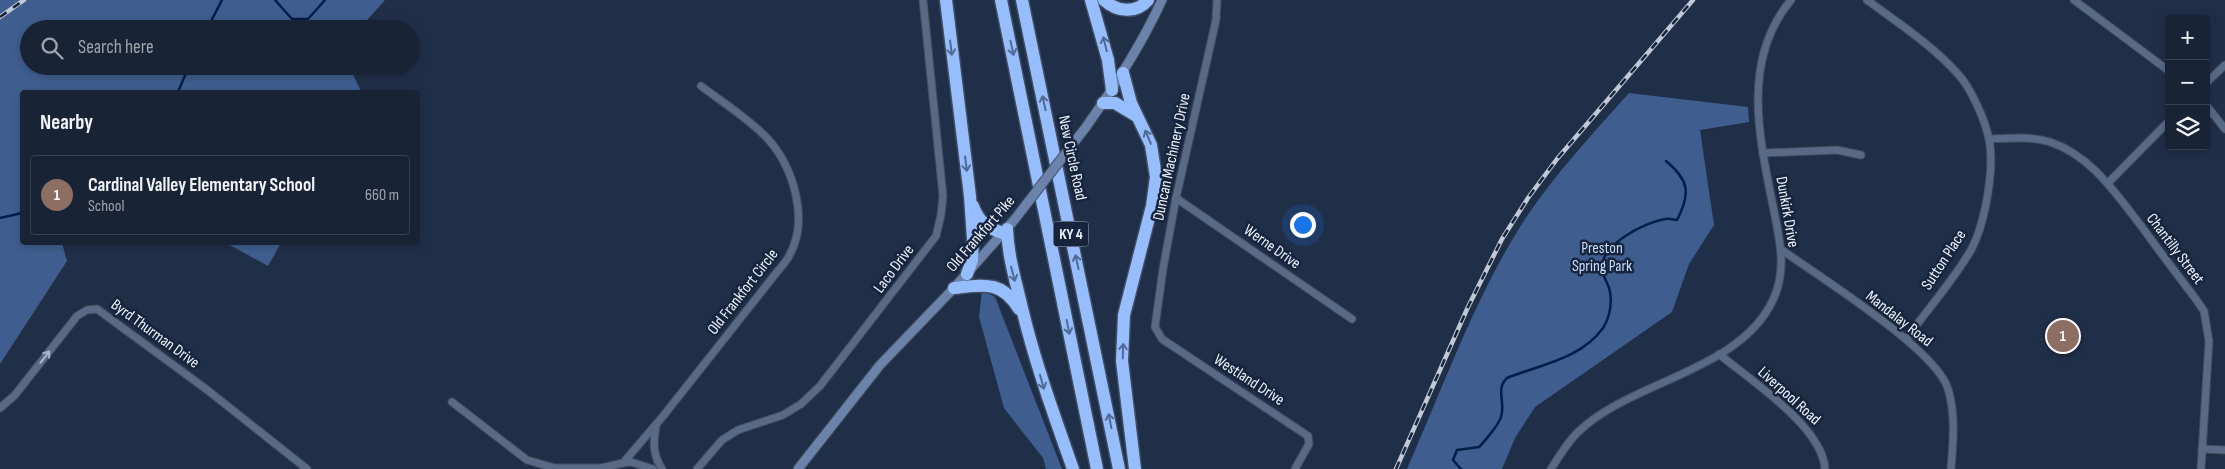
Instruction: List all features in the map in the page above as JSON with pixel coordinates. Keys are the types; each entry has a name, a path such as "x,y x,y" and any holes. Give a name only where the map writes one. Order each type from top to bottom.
{"highway":[{"path":"946,0 970,196 974,248 967,274"},
{"name":"KY 4","path":"1001,0 1098,469"},
{"name":"New Circle Road","path":"1022,0 1119,469"},
{"path":"1091,0 1108,60 1112,90"},
{"path":"1104,0 1116,8 1126,10 1143,5 1148,0"},
{"path":"1123,73 1129,98 1151,145 1156,182 1152,206 1124,316 1122,361 1135,469"},
{"path":"1102,103 1115,103 1137,116"},
{"path":"970,196 980,221 992,230 1008,227 1009,262 1024,318 1045,390 1073,469"},
{"path":"954,288 982,285 1003,290 1013,298 1024,318"}],"main road":[{"name":"Old Frankfort Pike","path":"798,469 880,364 954,288 1008,227 1086,127 1123,73 1142,41 1162,0"}],"street":[{"name":"Laco Drive","path":"697,469 722,440 738,430 783,414 807,400 820,386 936,236 943,196 923,0"},
{"name":"Duncan Machinery Drive","path":"1156,320 1176,198 1210,48 1217,0"},
{"name":"Dunkirk Drive","path":"1551,469 1568,443 1591,422 1664,380 1719,354 1755,327 1765,314 1778,286 1782,250 1757,112 1759,75 1764,52 1773,29 1791,0"},
{"name":"Sutton Place","path":"1867,0 1936,52 1960,76 1974,99 1989,139 1988,192 1985,212 1975,240 1956,271 1906,339"},
{"path":"2074,0 2165,69"},
{"path":"2210,79 2225,65"},
{"name":"Old Frankfort Circle","path":"623,463 656,425 790,255 797,232 798,213 794,187 780,154 765,137 701,86"},
{"path":"2210,110 2225,129"},
{"path":"2108,183 2165,125"},
{"name":"Chantilly Street","path":"1989,139 2018,137 2049,142 2076,154 2108,183 2204,311 2209,341 2201,469"},
{"path":"1763,153 1838,150 1861,155"},
{"name":"Werne Drive","path":"1176,198 1352,319"},
{"name":"Mandalay Road","path":"1782,250 1906,339 1933,364 1948,387 1954,423 1951,469"},
{"name":"Byrd Thurman Drive","path":"0,408 15,396 77,316 87,310 97,309 206,389 307,469"},
{"name":"Westland Drive","path":"1156,320 1156,331 1162,339 1308,436 1309,444 1295,469"},
{"name":"Liverpool Road","path":"1719,354 1804,424 1818,444 1825,469"},
{"path":"452,402 528,460 555,468 601,468 623,463 641,464 652,469"},
{"path":"656,425 653,441 655,458 662,469"},
{"path":"2202,449 2225,450"},
{"path":"623,463 629,469"}],"green space":[{"path":"0,0 385,0 367,20 20,20 20,75 353,75 360,89 20,90 20,245 63,245 67,261 0,364"},
{"name":"Preston Spring Park","path":"1629,93 1748,107 1749,122 1700,130 1714,225 1689,264 1672,312 1535,407 1515,438 1502,469 1407,469 1477,307 1509,245 1527,216 1551,184"},
{"path":"230,245 280,245 268,266"},
{"path":"982,290 995,297 1062,469 1046,469 1043,458 1004,408 979,317"}],"waterway":[{"path":"212,20 222,0"},
{"path":"275,0 292,19 308,19 325,0"},
{"path":"179,90 185,75"},
{"path":"1461,469 1453,460 1457,450 1479,447 1500,420 1502,412 1501,391 1507,378 1546,365 1571,354 1594,339 1603,328 1611,303 1609,288 1602,270 1603,261 1608,252 1625,236 1636,230 1657,221 1677,220 1684,202 1685,188 1679,174 1666,161"},
{"path":"0,218 20,213"}],"railway":[{"path":"0,17 24,0"},
{"path":"1396,469 1468,307 1502,239 1528,198 1557,159 1693,0"}],"place":[{"name":"Cardinal Valley Elementary School","path":"2063,336"}]}
